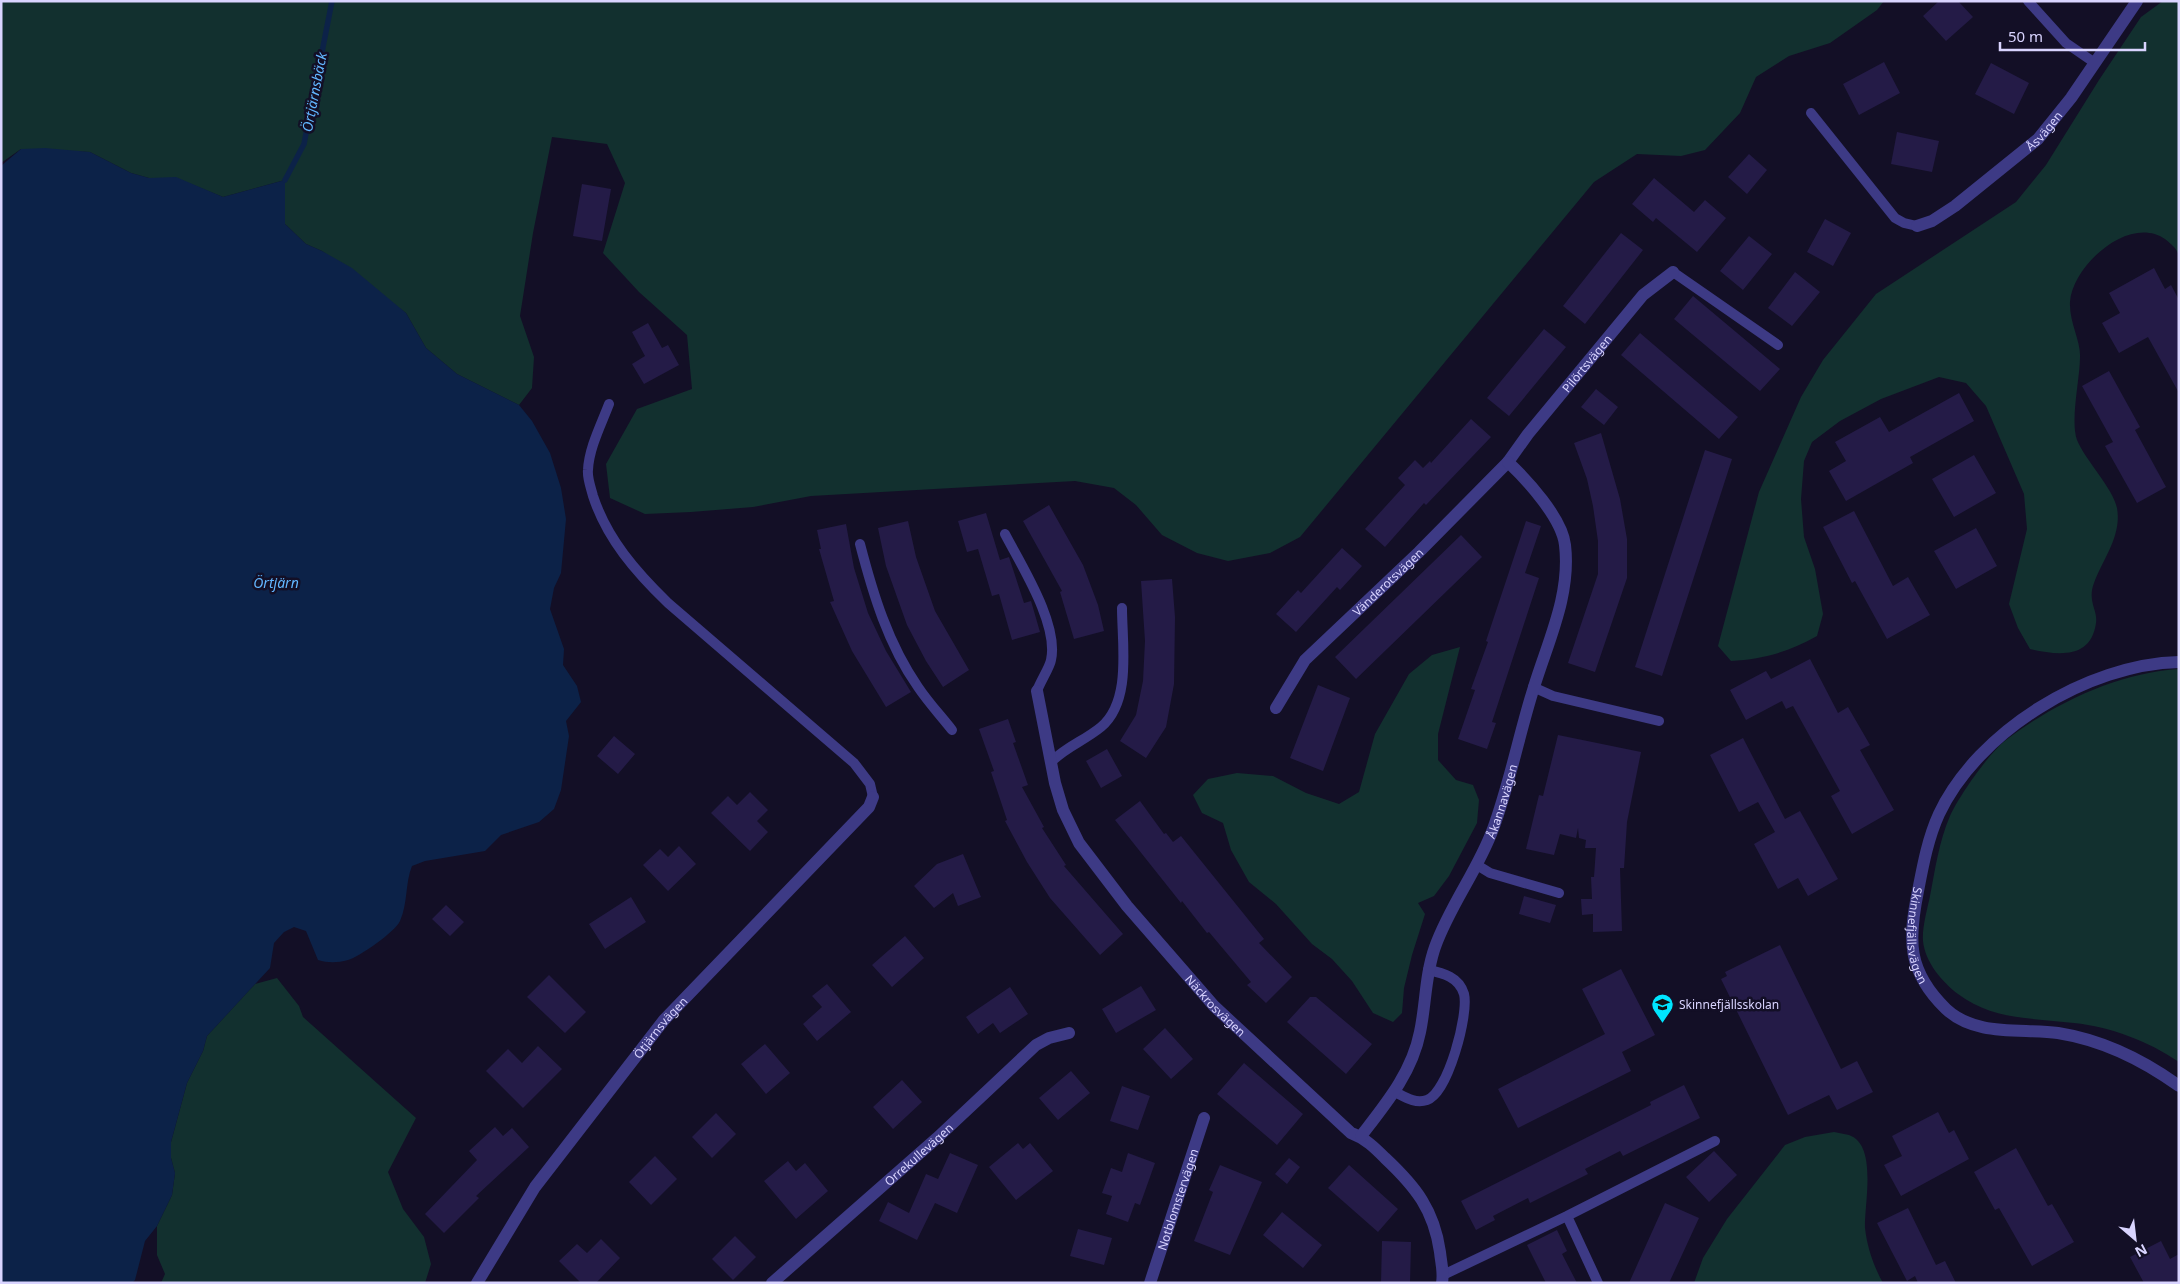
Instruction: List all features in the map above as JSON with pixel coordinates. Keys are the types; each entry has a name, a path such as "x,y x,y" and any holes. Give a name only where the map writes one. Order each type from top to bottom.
{"street":[{"name":"Åsvägen","path":"1917,226 1932,221 1961,202 2038,139 2056,118 2138,1"},
{"name":"Pilörtsvägen","path":"1508,462 1528,434 1643,295 1673,272"},
{"name":"Åkannavägen","path":"1360,1136 1395,1092 1420,1033 1428,970 1447,917 1477,865 1493,829 1533,688 1562,600 1566,568 1565,542 1557,523 1528,482 1508,462"},
{"name":"Vänderotsvägen","path":"1276,708 1305,660 1419,552 1508,462"},
{"name":"Skinnefjällsvägen","path":"2179,662 2125,670 2090,682 2031,713 1981,754 1961,780 1940,814 1927,849 1910,926 1912,952 1930,991 1947,1010 1964,1021 1995,1030 2058,1033 2111,1047 2142,1061 2179,1086"},
{"name":"Näckrosvägen","path":"1037,691 1063,810 1079,843 1128,906 1214,1006 1351,1133 1360,1136 1401,1173 1425,1203 1437,1231 1443,1279"},
{"name":"Ötjärnsvägen","path":"478,1283 536,1187 664,1020 869,807 873,798"},
{"name":"Orrekullevägen","path":"772,1283 937,1138 1036,1045 1049,1038 1069,1033"},
{"name":"Notblomstervägen","path":"1150,1283 1204,1118"}],"lane":[{"path":"2028,1 2066,43 2095,63"},
{"path":"1811,113 1895,218 1904,223 1917,226"},
{"path":"1673,272 1778,345"},
{"path":"609,404 592,448 587,471 596,506 621,552 641,578 668,603 854,763 870,784 873,798"},
{"path":"1005,534 1039,602 1049,628 1053,648 1051,662 1043,674 1037,691"},
{"path":"860,544 872,592 885,627 918,687 952,730"},
{"path":"1051,762 1066,748 1089,736 1104,725 1114,710 1120,693 1123,668 1122,608"},
{"path":"1533,688 1553,696 1659,721"},
{"path":"1477,865 1490,873 1559,893"},
{"path":"1395,1092 1417,1102 1430,1100 1440,1088 1453,1062 1464,1014 1464,994 1449,975 1428,970"},
{"path":"1443,1279 1715,1141"},
{"path":"1567,1216 1598,1283"}],"green space":[{"path":"1,1 1884,1 1877,10 1830,43 1789,56 1756,77 1740,113 1705,150 1681,156 1637,154 1594,182 1300,537 1270,553 1228,561 1197,553 1162,535 1136,505 1114,488 1075,481 811,496 753,507 645,514 610,498 606,464 637,409 692,389 687,335 639,292 603,253 625,183 607,144 552,137 533,233 520,316 534,357 532,388 519,405 457,374 426,348 406,313 322,251 306,244 285,224 285,180 223,197 176,178 149,178 131,173 90,152 21,149 1,163"},
{"path":"2163,1 2179,1 2179,256 2175,248 2165,239 2151,233 2135,233 2120,238 2091,260 2073,288 2070,302 2071,317 2080,351 2075,432 2081,448 2105,483 2114,500 2118,518 2111,547 2092,589 2092,600 2096,614 2093,635 2087,644 2071,652 2051,653 2030,649 2018,628 2009,604 2027,529 2024,494 1986,406 1966,383 1939,377 1881,399 1840,421 1812,442 1804,461 1801,499 1804,537 1815,569 1823,614 1817,636 1776,654 1731,661 1718,646 1759,492 1801,397 1823,360 1876,294 2016,202 2046,165 2141,17"},
{"path":"1460,647 1438,734 1438,760 1456,780 1473,785 1479,800 1477,823 1449,876 1434,896 1418,903 1425,914 1404,988 1402,1013 1393,1022 1373,1013 1352,981 1332,959 1312,944 1276,904 1249,882 1231,850 1223,823 1202,813 1193,795 1208,779 1237,773 1273,776 1306,793 1339,804 1359,792 1375,734 1409,674 1432,655"},
{"path":"2179,669 2179,1062 2142,1041 2102,1028 2013,1016 1985,1009 1971,1003 1946,984 1935,971 1924,949 1923,941 1925,919 1943,835 1954,808 1967,787 1983,764 1999,746 2025,726 2066,702 2110,683 2156,672"},
{"path":"277,978 299,1006 303,1017 416,1118 388,1172 403,1209 424,1237 431,1264 425,1283 161,1283 165,1274 157,1255 157,1226 172,1195 175,1173 171,1158 171,1142 187,1083 203,1051 207,1036 255,984"},
{"path":"1834,1132 1849,1135 1858,1141 1864,1151 1868,1177 1865,1218 1867,1242 1871,1257 1883,1283 1694,1283 1703,1258 1727,1219 1785,1145 1805,1137"}],"water":[{"name":"Örtjärn","path":"45,148 90,152 131,173 149,178 176,177 223,197 285,180 285,224 306,244 352,268 406,313 426,348 457,374 519,405 532,421 550,453 561,488 566,519 561,573 554,588 550,609 564,649 563,665 577,686 581,702 566,721 569,736 561,790 554,809 539,822 501,835 485,851 425,861 412,866 408,879 403,914 397,926 368,949 353,958 336,962 318,960 306,931 294,927 284,932 274,943 270,968 207,1036 203,1051 187,1083 171,1142 171,1158 175,1173 172,1195 157,1226 145,1241 135,1280 132,1283 1,1283 1,166 21,149"}],"building":[{"path":"1939,1 1958,1 1973,17 1946,41 1923,16"},
{"path":"1884,62 1900,93 1859,115 1843,84"},
{"path":"1991,63 2029,83 2014,114 1975,94"},
{"path":"1897,132 1939,141 1932,172 1891,164"},
{"path":"1749,154 1767,170 1747,194 1728,177"},
{"path":"1654,178 1694,212 1705,200 1726,218 1697,252 1656,218 1653,222 1632,204"},
{"path":"582,184 611,189 602,241 573,236"},
{"path":"1825,219 1851,233 1833,266 1807,252"},
{"path":"1621,233 1643,250 1585,324 1563,306"},
{"path":"1749,236 1772,254 1743,290 1720,271"},
{"path":"2154,268 2165,289 2171,285 2179,300 2179,393 2148,337 2119,353 2102,323 2120,313 2109,293"},
{"path":"1795,272 1820,292 1792,326 1768,308"},
{"path":"1693,296 1780,369 1760,391 1674,319"},
{"path":"648,323 662,348 668,345 679,365 644,384 632,364 645,356 632,332"},
{"path":"1544,329 1566,347 1509,416 1487,398"},
{"path":"1640,333 1738,417 1719,439 1621,355"},
{"path":"2109,371 2140,427 2135,430 2166,487 2137,503 2105,446 2113,442 2082,386"},
{"path":"1596,389 1618,407 1604,425 1581,407"},
{"path":"1959,393 1974,421 1910,457 1913,463 1846,501 1829,471 1846,461 1835,442 1880,417 1889,432"},
{"path":"1471,419 1491,437 1426,505 1424,503 1385,547 1365,529 1405,485 1398,478 1415,460 1423,468 1430,461 1431,463"},
{"path":"1601,433 1620,499 1627,539 1627,578 1595,672 1568,663 1598,574 1598,541 1593,506 1587,479 1574,443"},
{"path":"1705,450 1732,459 1662,676 1635,667"},
{"path":"1974,455 1996,493 1954,517 1932,479"},
{"path":"1049,505 1083,565 1098,605 1104,631 1074,639 1060,592 1062,591 1023,521"},
{"path":"1854,511 1893,586 1908,577 1930,615 1887,639 1855,581 1852,583 1823,527"},
{"path":"986,513 1000,560 1009,557 1024,603 1031,601 1040,632 1012,640 999,594 992,596 978,549 967,552 958,521"},
{"path":"908,521 916,557 935,611 969,670 943,687 926,661 907,625 886,566 878,528"},
{"path":"1526,521 1541,526 1525,573 1539,578 1492,722 1496,723 1487,749 1458,739 1475,690 1471,689 1488,642 1486,641"},
{"path":"846,524 854,568 868,613 886,651 911,692 886,707 852,651 830,602 834,601 819,549 821,549 817,530"},
{"path":"1976,528 1997,566 1956,589 1934,551"},
{"path":"1461,535 1482,557 1356,679 1335,657"},
{"path":"1342,548 1362,566 1340,590 1337,587 1296,632 1276,614 1298,590 1301,593"},
{"path":"1172,579 1175,617 1174,684 1166,727 1146,758 1120,741 1136,715 1143,681 1145,641 1141,581"},
{"path":"1810,659 1838,713 1848,707 1870,745 1860,750 1894,810 1852,834 1831,796 1840,791 1793,706 1786,709 1782,701 1746,720 1730,690 1766,671 1771,679"},
{"path":"1318,685 1350,698 1323,771 1290,758"},
{"path":"1008,719 1016,742 1013,743 1028,785 1022,787 1044,827 1042,828 1066,865 1064,866 1123,934 1100,955 1050,898 1027,862 1005,821 1007,820 991,772 994,771 979,729"},
{"path":"1558,735 1641,752 1627,822 1624,868 1620,868 1622,931 1593,932 1593,914 1582,915 1581,899 1592,899 1591,877 1594,877 1596,848 1585,848 1586,840 1579,838 1578,828 1576,838 1560,834 1554,855 1526,849 1539,795 1543,796"},
{"path":"614,736 635,754 618,774 597,756"},
{"path":"1743,738 1785,819 1800,811 1838,879 1808,896 1798,878 1778,889 1754,844 1775,832 1758,802 1739,812 1710,755"},
{"path":"1107,749 1122,776 1101,788 1086,761"},
{"path":"750,792 768,810 757,821 768,832 750,851 711,813 728,796 737,805"},
{"path":"1140,801 1164,834 1166,833 1173,842 1181,836 1264,939 1259,943 1292,977 1266,1003 1247,985 1251,982 1209,932 1207,933 1182,901 1181,903 1115,820"},
{"path":"679,846 696,864 668,891 643,865 660,849 668,857"},
{"path":"963,854 981,897 958,906 953,893 934,908 914,886 937,864"},
{"path":"1524,896 1556,905 1550,923 1519,914"},
{"path":"631,897 646,922 605,949 589,924"},
{"path":"446,905 464,922 450,936 432,919"},
{"path":"905,936 924,958 892,987 872,965"},
{"path":"1780,945 1841,1069 1857,1061 1873,1092 1837,1110 1829,1095 1788,1115 1721,979 1727,976 1725,972"},
{"path":"1621,969 1655,1035 1622,1052 1631,1071 1518,1128 1498,1089 1605,1034 1582,989"},
{"path":"549,975 586,1012 565,1033 527,997"},
{"path":"827,984 851,1012 817,1041 803,1024 822,1007 812,996"},
{"path":"1141,986 1156,1010 1116,1033 1102,1009"},
{"path":"1010,987 1028,1014 1000,1033 993,1023 978,1034 966,1017"},
{"path":"1310,997 1316,997 1372,1044 1346,1074 1287,1022"},
{"path":"1165,1028 1193,1059 1171,1079 1143,1049"},
{"path":"765,1044 790,1073 766,1094 741,1064"},
{"path":"538,1046 562,1069 523,1108 486,1071 508,1049 522,1063"},
{"path":"1244,1063 1303,1114 1277,1145 1217,1094"},
{"path":"1071,1071 1090,1093 1058,1120 1039,1098"},
{"path":"902,1080 922,1102 893,1129 873,1107"},
{"path":"1684,1085 1700,1118 1623,1156 1620,1151 1585,1169 1588,1174 1530,1203 1528,1198 1493,1216 1495,1220 1476,1230 1461,1201 1651,1105 1650,1102"},
{"path":"1122,1086 1150,1096 1138,1130 1110,1121"},
{"path":"1938,1112 1949,1133 1954,1130 1969,1159 1901,1196 1884,1165 1902,1156 1892,1136"},
{"path":"716,1113 736,1134 712,1158 692,1137"},
{"path":"495,1127 503,1136 512,1128 529,1147 476,1196 479,1198 444,1233 425,1214 477,1160 469,1151"},
{"path":"1018,1143 1023,1149 1030,1143 1053,1171 1016,1200 989,1167"},
{"path":"2016,1148 2048,1206 2052,1204 2074,1242 2032,1266 1999,1208 1995,1210 1974,1172"},
{"path":"1714,1151 1737,1175 1709,1202 1686,1177"},
{"path":"950,1153 978,1165 957,1213 935,1203 917,1240 879,1221 888,1202 909,1213 926,1174 938,1179"},
{"path":"1128,1153 1155,1163 1140,1205 1135,1203 1128,1222 1106,1214 1112,1196 1102,1193 1111,1168 1122,1172"},
{"path":"655,1156 677,1179 651,1205 629,1182"},
{"path":"1289,1158 1300,1167 1287,1184 1275,1174"},
{"path":"788,1161 796,1171 805,1163 828,1191 796,1219 764,1181"},
{"path":"1220,1165 1262,1182 1230,1255 1194,1241 1213,1192 1209,1190"},
{"path":"1349,1165 1398,1209 1378,1232 1328,1188"},
{"path":"1665,1203 1699,1218 1669,1283 1629,1283"},
{"path":"1908,1208 1936,1265 1945,1261 1956,1283 1918,1283 1915,1276 1907,1281 1877,1223"},
{"path":"1282,1212 1322,1245 1303,1268 1263,1235"},
{"path":"1078,1229 1112,1238 1104,1265 1070,1256"},
{"path":"1557,1230 1567,1251 1562,1254 1577,1283 1546,1283 1527,1245"},
{"path":"735,1236 756,1257 733,1280 712,1259"},
{"path":"601,1239 620,1258 596,1283 581,1283 559,1261 577,1244 587,1253"},
{"path":"1382,1241 1411,1242 1410,1283 1381,1283"},
{"path":"2161,1241 2170,1259 2179,1254 2179,1283 2144,1283 2130,1257"}],"waterway":[{"name":"Örtjärnsbäck","path":"285,180 304,144 332,1"}],"place":[{"name":"Skinnefjällsskolan","path":"1663,1023"}]}
